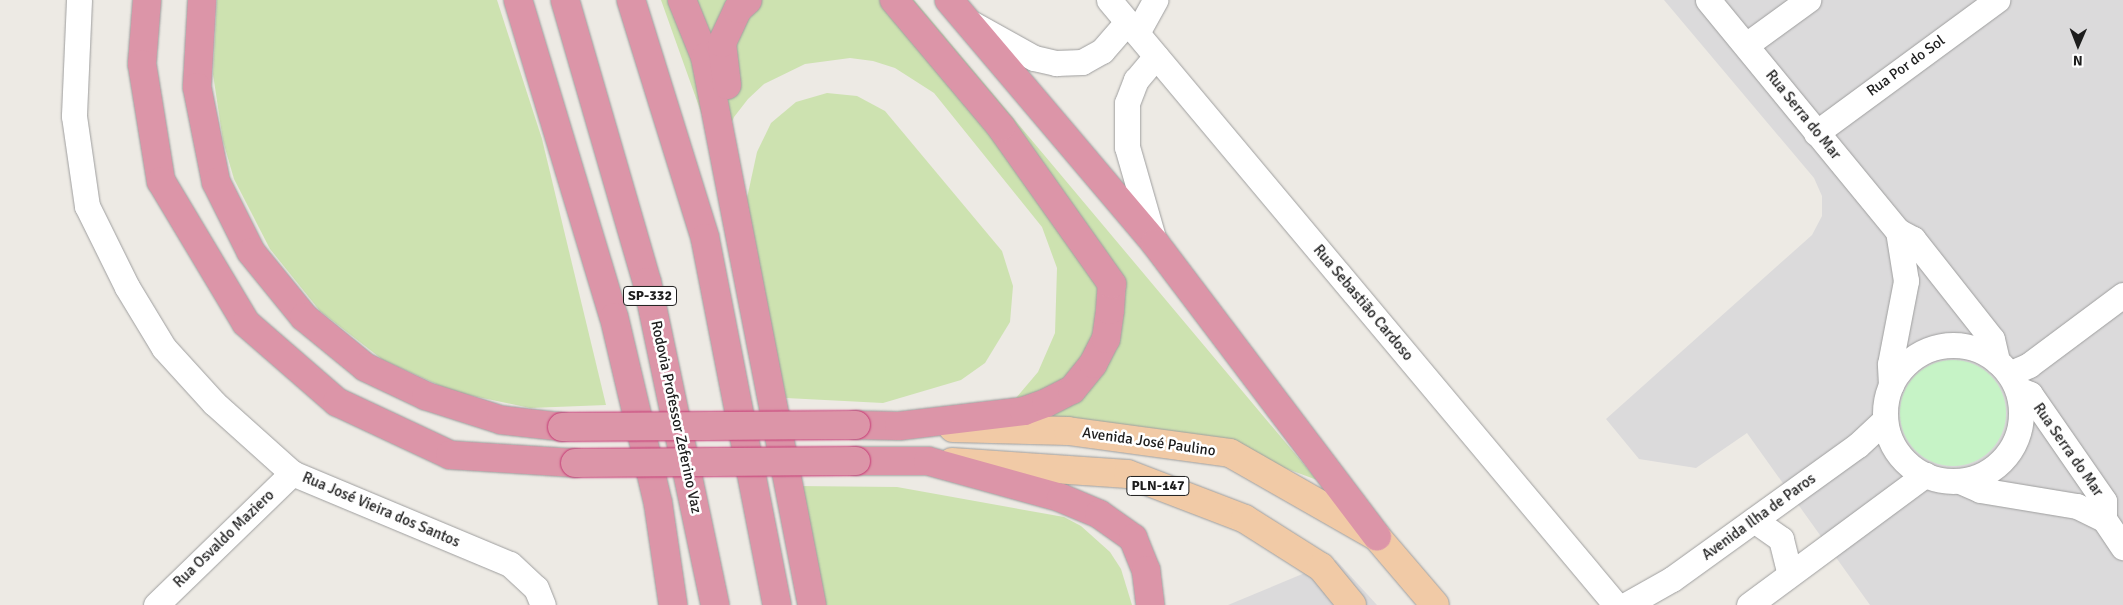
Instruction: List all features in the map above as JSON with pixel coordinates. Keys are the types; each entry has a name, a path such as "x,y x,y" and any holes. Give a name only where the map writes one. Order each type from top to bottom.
{"highway":[{"path":"147,0 142,64 161,181 246,323 337,402 450,455 575,463 928,461 1060,498 1099,514 1133,538 1146,570 1150,605"},
{"path":"202,0 197,88 216,182 251,252 304,317 364,367 426,396 501,420 562,427 899,426 1024,411 1072,390 1106,339 1112,284 1001,127 894,0"},
{"path":"518,0 614,317 658,503 673,605"},
{"name":"Rodovia Professor Zeferino Vaz","path":"565,0 647,282 715,605"},
{"path":"631,0 705,238 777,605"},
{"path":"682,0 705,57 812,605"},
{"path":"734,201 737,178 722,43 738,9 748,0"},
{"path":"949,0 1155,244 1377,537"}],"main road":[{"name":"Avenida José Paulino","path":"899,426 1068,431 1230,453 1377,537 1435,605"},
{"name":"PLN-147","path":"928,461 1128,474 1245,520 1321,567 1352,605"}],"street":[{"name":"Rua José Vieira dos Santos","path":"79,0 74,116 87,206 127,287 164,348 214,403 292,473 510,564 536,588 543,605"},
{"name":"Rua Sebastião Cardoso","path":"1110,0 1616,605"},
{"path":"968,22 1034,58 1056,63 1082,62 1102,51 1132,27 1154,0"},
{"name":"Rua Serra do Mar","path":"1708,0 1898,231 1913,239 1992,339 2008,375 2030,394 2104,502 2104,519"},
{"path":"1746,45 1808,0"},
{"name":"Rua Por do Sol","path":"1816,133 1997,0"},
{"path":"1155,244 1127,147 1127,103 1136,80 1156,56"},
{"path":"1891,385 1914,358 1947,345 1973,348 2008,375 2021,424 2006,457 1985,473 1960,481 1925,475 1897,453 1885,420 1891,385 1890,364 1906,281 1898,231"},
{"path":"2008,375 2029,365 2123,295"},
{"name":"Avenida Ilha de Paros","path":"1626,605 1672,579 1754,520 1885,420"},
{"name":"Rua Osvaldo Maziero","path":"156,605 292,473"},
{"path":"1748,605 1925,475"},
{"name":"Rua Serra do Mar","path":"1960,481 1980,490 2077,506 2104,519 2123,547"},
{"path":"1754,520 1781,539 1790,574"}],"shaded area":[{"path":"1664,0 2123,0 2123,605 1870,605 1747,433 1696,468 1639,459 1606,419 1812,235 1822,216 1822,196 1814,178"},
{"path":"1336,560 1377,605 1228,605"}],"green space":[{"path":"217,0 497,0 542,139 606,405 530,408 454,392 383,360 320,311 270,249 234,179 223,141 213,74"},
{"path":"661,0 914,0 1317,480 1266,461 1050,419 1010,405 1038,372 1055,333 1057,268 1042,227 934,93 895,68 873,61 850,58 805,64 764,84 748,99 734,117 717,157"},
{"path":"827,93 857,96 885,111 1002,251 1013,286 1010,322 985,363 961,380 883,403 786,398 744,212 757,152 771,123 796,102"},
{"path":"1953,360 1973,364 1991,375 2002,393 2006,413 2002,433 1991,451 1973,462 1953,466 1933,462 1915,451 1904,433 1900,413 1904,393 1915,375 1933,364"},
{"path":"797,486 897,487 1064,517 1081,526 1110,552 1121,569 1132,605 816,605"}]}
